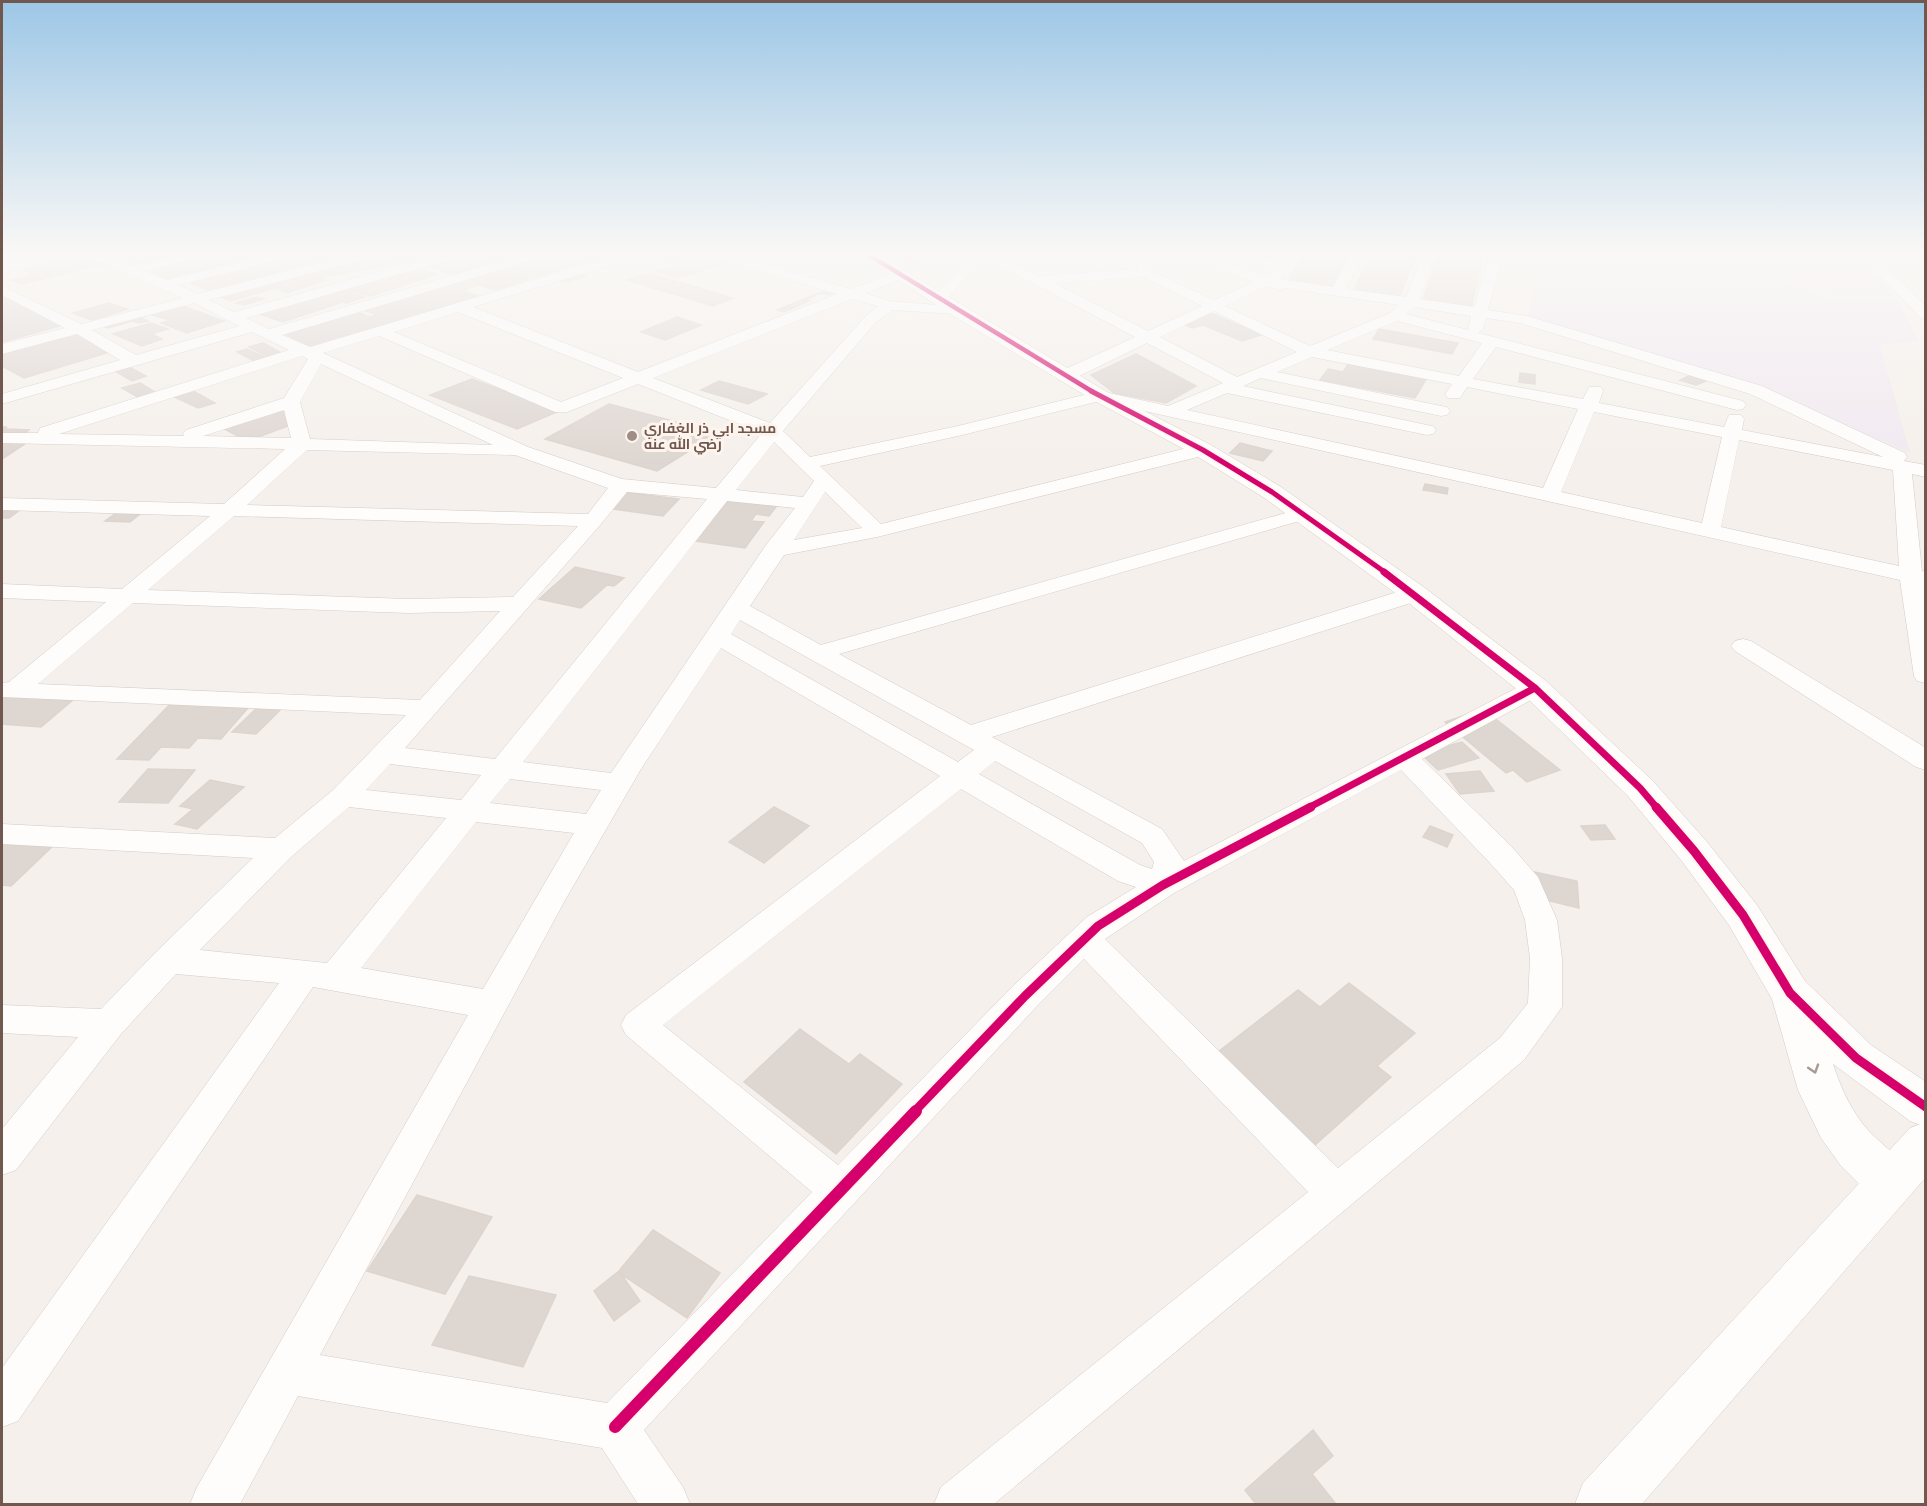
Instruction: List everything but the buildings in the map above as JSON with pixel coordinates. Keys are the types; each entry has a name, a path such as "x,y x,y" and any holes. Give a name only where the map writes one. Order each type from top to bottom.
{"street":[{"path":"66,322 134,361"},
{"path":"2,349 104,322"},
{"path":"243,322 521,451 619,485 722,494 812,482 958,431 1100,396 1918,578"},
{"path":"5,395 291,322"},
{"path":"25,438 408,322"},
{"path":"499,322 773,431 812,482 877,531"},
{"path":"379,331 561,408 781,322"},
{"path":"2,1405 320,975 469,810 773,431 869,322"},
{"path":"976,322 1065,376 1203,450 1272,492 1415,594 1535,688 1640,788 1694,851 1743,915 1790,993 1856,1058 1926,1107"},
{"path":"1118,322 1231,386 1426,430"},
{"path":"1065,376 1177,322"},
{"path":"1249,322 1310,352 1926,471"},
{"path":"1168,412 1380,322"},
{"path":"1419,322 1737,405"},
{"path":"1473,336 1477,322"},
{"path":"1533,322 1756,390 1926,471"},
{"path":"1400,463 1464,382 1492,341"},
{"path":"302,444 291,402 310,353"},
{"path":"1549,496 1605,371"},
{"path":"1259,374 1441,411"},
{"path":"1710,532 1737,405 1756,390"},
{"path":"171,441 291,402"},
{"path":"2,438 521,451"},
{"path":"8,690 128,596 302,444"},
{"path":"774,550 877,531 1203,450"},
{"path":"1902,468 1918,578 1926,676"},
{"path":"214,1504 594,825 619,783 774,550 812,482"},
{"path":"2,1157 109,1024 169,960 281,849 344,797 427,708 594,520 617,493 619,485"},
{"path":"2,504 594,520"},
{"path":"818,652 1303,514"},
{"path":"2,591 408,606 519,604"},
{"path":"840,1191 638,1026 958,775 981,742 1415,594"},
{"path":"736,608 1152,836 1169,861 1163,885"},
{"path":"717,636 1129,873 1163,885"},
{"path":"1743,646 1926,761"},
{"path":"615,1427 1025,996 1098,926 1163,885 1535,688"},
{"path":"8,690 427,708"},
{"path":"384,754 619,783"},
{"path":"958,1504 1512,1049 1545,1007 1545,958 1541,920 1527,885 1500,854 1404,757"},
{"path":"344,797 594,825"},
{"path":"2,834 281,849"},
{"path":"1085,939 1336,1193"},
{"path":"169,960 320,975 492,1005"},
{"path":"1790,993 1821,1092 1846,1138 1890,1182"},
{"path":"2,1019 109,1024"},
{"path":"1604,1504 1926,1143"},
{"path":"288,1372 615,1427 666,1504"}],"shaded area":[{"path":"1549,322 1909,322 1918,341 1880,345 1910,453 1750,384"}],"cycle path":[{"path":"977,322 1100,396 1203,450 1272,492 1415,594 1535,688 1640,788 1694,851 1743,915 1790,993 1856,1058 1926,1107"},
{"path":"615,1427 1025,996 1098,926 1163,885 1535,688"}],"place":[{"name":"مسجد ابي ذر الغفاري رضي الله عنه","path":"632,436"}]}
